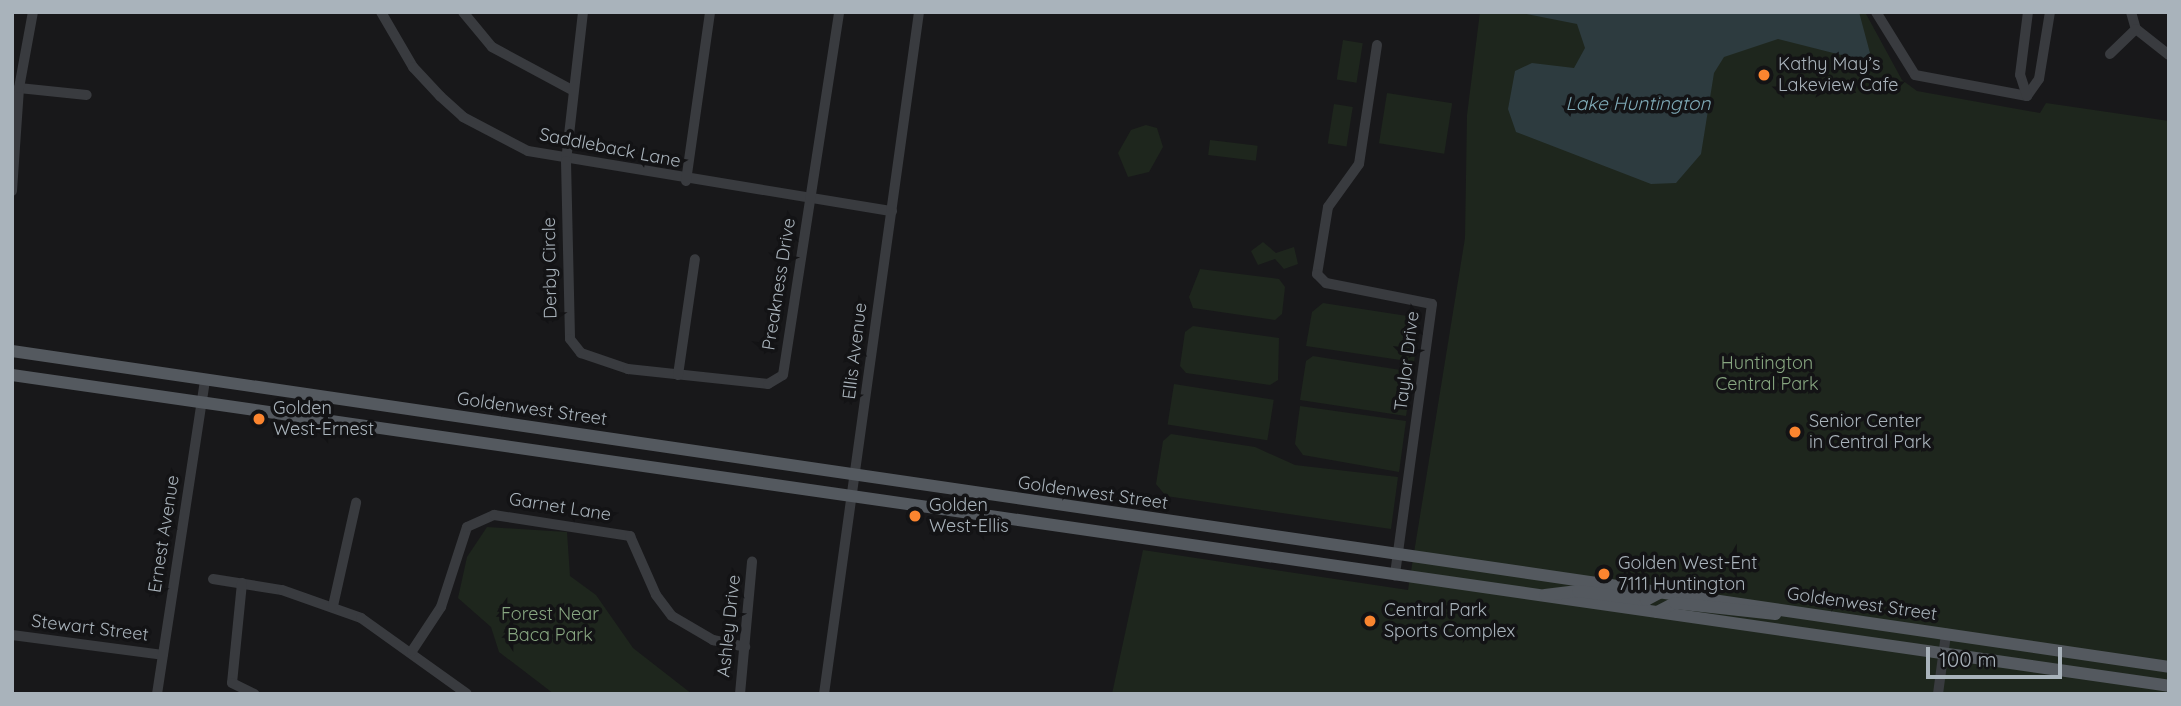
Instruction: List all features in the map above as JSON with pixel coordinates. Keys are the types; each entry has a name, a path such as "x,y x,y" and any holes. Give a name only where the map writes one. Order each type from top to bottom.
{"main road":[{"name":"Goldenwest Street","path":"12,351 2169,667"},
{"name":"Goldenwest Street","path":"12,374 2169,686"},
{"path":"1542,597 1578,591 1646,600 1659,593"},
{"path":"1657,612 1675,603 1750,614 1789,610"}],"street":[{"path":"12,191 19,88 33,12"},
{"name":"Saddleback Lane","path":"381,12 413,67 463,117 528,150 566,161 892,211"},
{"path":"463,12 492,47 570,89"},
{"name":"Derby Circle","path":"583,12 570,89 566,161 570,339 581,353 605,363 768,384 783,375"},
{"path":"686,181 710,12"},
{"name":"Preakness Drive","path":"783,375 839,12"},
{"name":"Ellis Avenue","path":"824,694 854,494 919,12"},
{"path":"2028,12 2020,75 2028,96"},
{"path":"2028,96 2039,79 2050,12"},
{"path":"2131,12 2136,29 2169,55"},
{"path":"1877,13 1915,75 2028,96"},
{"path":"2110,54 2136,29"},
{"name":"Taylor Drive","path":"1377,45 1359,164 1328,207 1317,274 1326,284 1432,304 1395,575"},
{"path":"2005,93 2020,75"},
{"path":"19,88 88,95"},
{"path":"678,374 695,260"},
{"name":"Ernest Avenue","path":"158,694 205,380"},
{"path":"333,606 356,503"},
{"name":"Garnet Lane","path":"412,651 441,607 461,538 479,516 631,536 656,595 673,616 696,633 745,647"},
{"name":"Ashley Drive","path":"740,694 752,562"},
{"path":"213,579 242,583 333,606 412,651 467,694"},
{"path":"242,583 232,683 255,694"},
{"path":"1938,694 1946,634"},
{"name":"Stewart Street","path":"12,635 163,655"}],"green space":[{"name":"Huntington Central Park","path":"1480,12 1865,12 1902,80 1917,91 2040,113 2046,103 2169,121 2169,694 1112,694 1143,550 1408,590 1465,238 1467,115"},
{"path":"1343,40 1363,43 1356,83 1337,80"},
{"path":"1387,93 1452,103 1444,154 1379,143"},
{"path":"1334,104 1353,107 1347,146 1328,144"},
{"path":"1146,125 1157,128 1163,147 1149,172 1128,177 1118,153 1131,130"},
{"path":"1210,140 1258,146 1256,161 1208,155"},
{"path":"1263,242 1276,253 1294,247 1298,264 1284,269 1275,259 1258,265 1251,251"},
{"path":"1200,269 1279,279 1285,287 1282,314 1275,320 1193,308 1189,297"},
{"path":"1323,303 1414,317 1420,324 1414,362 1306,346 1312,312"},
{"path":"1193,326 1279,338 1278,380 1270,385 1186,373 1180,366 1185,332"},
{"path":"1313,356 1413,372 1406,416 1300,400 1306,361"},
{"path":"1174,384 1274,400 1267,440 1168,424"},
{"path":"1300,406 1406,421 1399,472 1303,455 1295,444"},
{"path":"1171,434 1255,447 1295,465 1398,477 1391,529 1166,496 1156,484 1163,441"},
{"name":"Forest Near Baca Park","path":"487,527 567,532 570,576 596,595 633,648 692,694 554,694 499,652 491,627 458,598 467,557"}],"water":[{"name":"Lake Huntington","path":"1517,12 1859,12 1870,53 1861,60 1778,39 1724,57 1714,73 1701,154 1676,183 1651,184 1516,132 1508,109 1515,71 1532,63 1574,68 1585,48 1577,24"}],"place":[{"name":"Kathy May’s Lakeview Cafe","path":"1764,75"},
{"name":"Golden West-Ernest","path":"259,419"},
{"name":"Senior Center in Central Park","path":"1795,432"},
{"name":"Golden West-Ellis","path":"915,516"},
{"name":"Golden West-Ent 7111 Huntington","path":"1604,574"},
{"name":"Central Park Sports Complex","path":"1370,621"}]}
